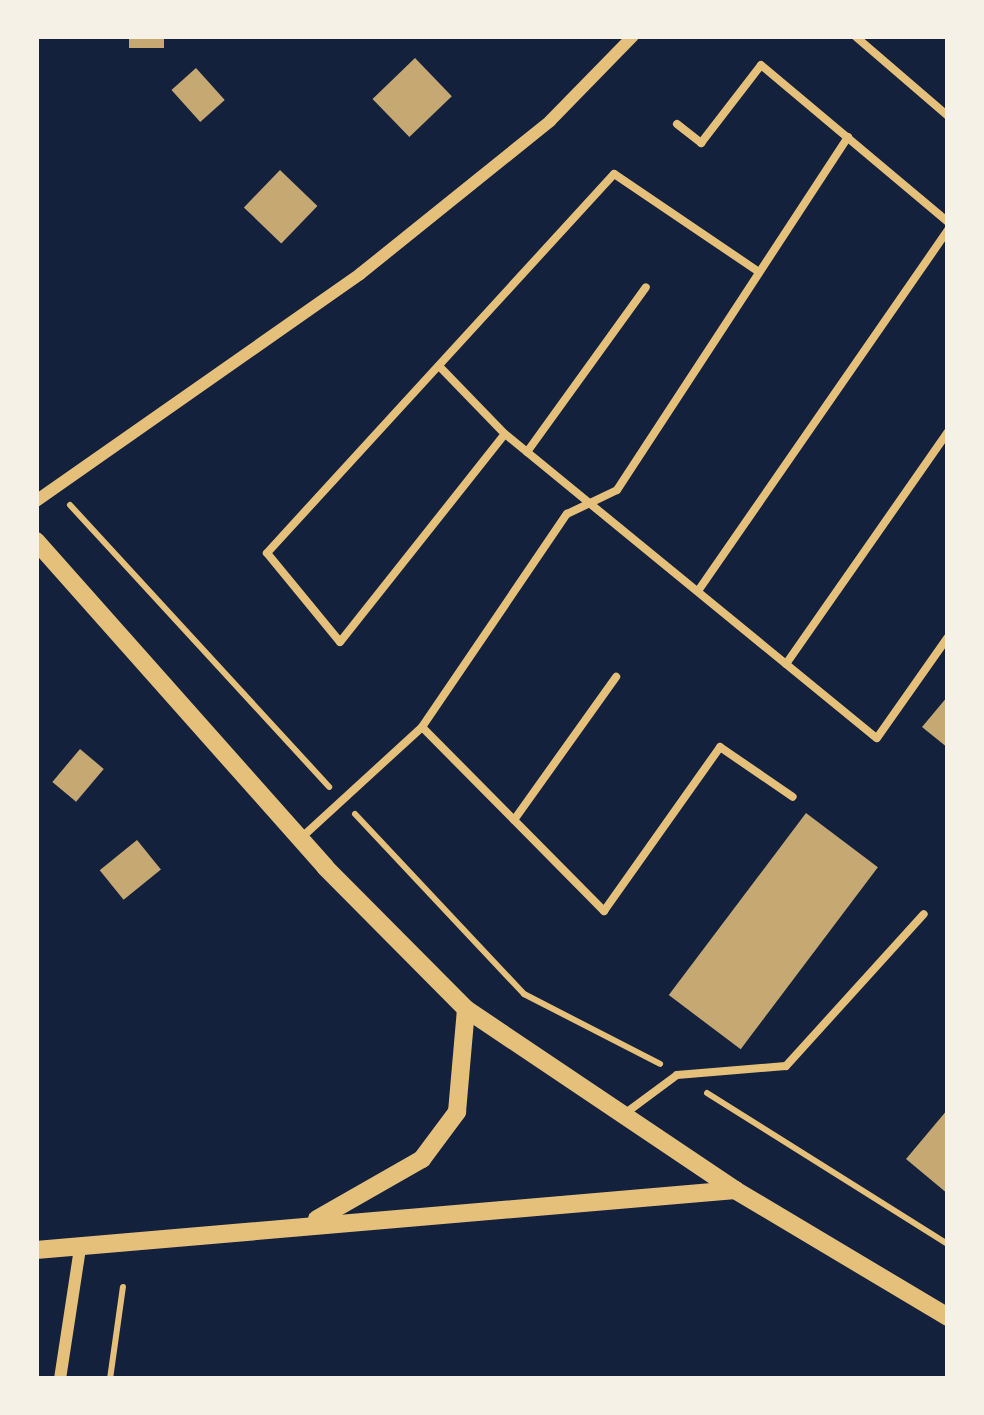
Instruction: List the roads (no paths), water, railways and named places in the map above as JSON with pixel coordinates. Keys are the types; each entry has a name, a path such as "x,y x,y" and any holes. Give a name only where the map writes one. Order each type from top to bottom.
{"street":[{"path":"36,501 360,274 550,121 633,36"},
{"path":"36,541 300,838 466,1010 735,1190 948,1317"},
{"path":"312,1222 422,1159 457,1112 466,1010"},
{"path":"36,1250 312,1222 735,1190"},
{"path":"61,1379 80,1248"}],"lane":[{"path":"855,36 948,116"},
{"path":"677,124 701,143 761,65 948,226 698,591"},
{"path":"300,838 422,727 567,514 616,490 848,137"},
{"path":"505,434 340,642 267,553 614,174 760,272"},
{"path":"527,452 646,287"},
{"path":"439,366 505,434 877,738 948,637"},
{"path":"786,664 948,432"},
{"path":"514,820 616,677"},
{"path":"422,727 604,911 719,746 793,797"},
{"path":"622,1116 677,1075 786,1066 924,914"}]}
